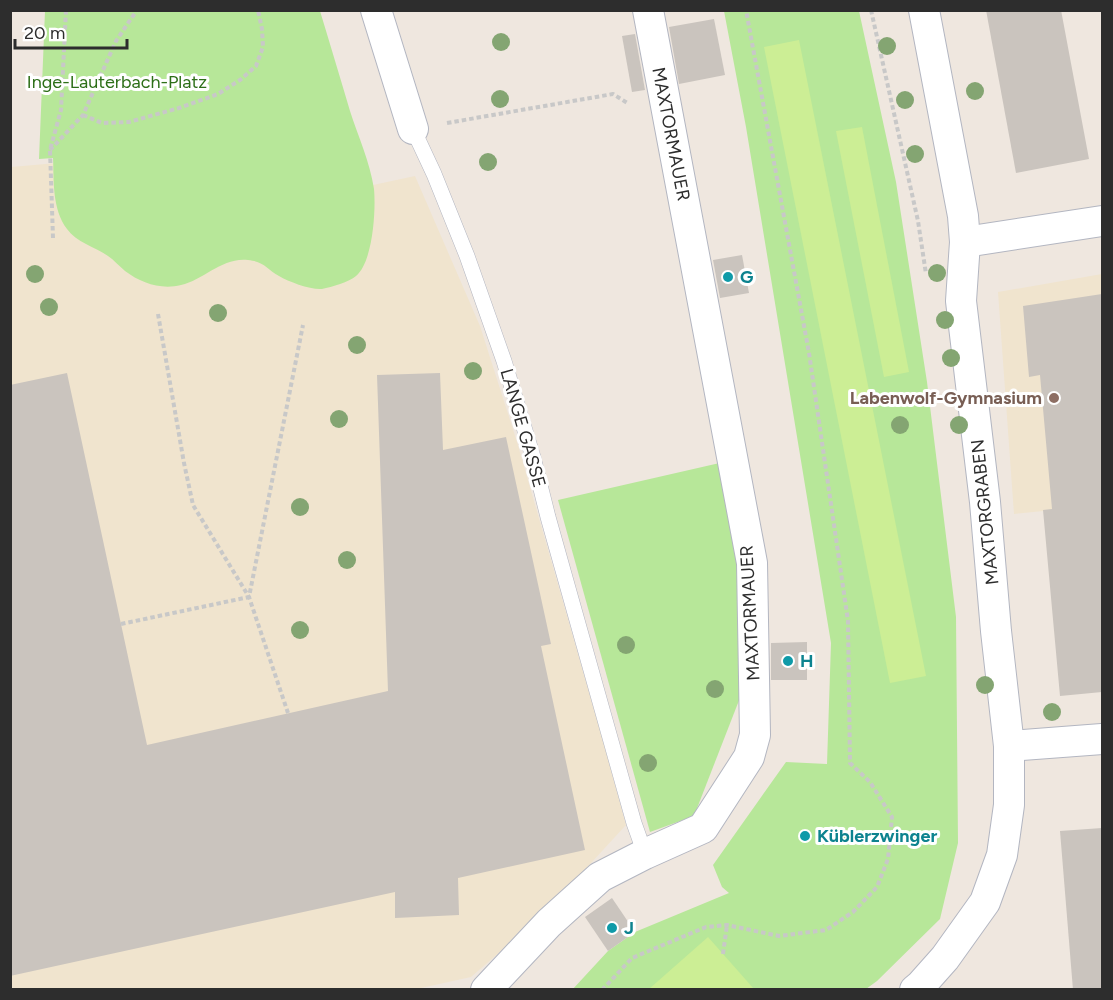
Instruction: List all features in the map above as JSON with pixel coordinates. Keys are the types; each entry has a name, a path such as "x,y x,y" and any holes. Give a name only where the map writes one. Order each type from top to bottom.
{"street":[{"name":"LANGE GASSE","path":"376,10 413,129"},
{"name":"MAXTORMAUER","path":"486,990 549,923 600,878 645,854 703,828 749,757 755,735 752,563 648,10"},
{"name":"MAXTORGRABEN","path":"915,990 945,958 985,902 1002,855 1009,805 1009,746 996,631 986,502 961,301 965,242 963,216 924,10"},
{"path":"965,242 1102,220"},
{"path":"1009,746 1102,739"}],"lane":[{"name":"LANGE GASSE","path":"413,129 467,256 504,360 631,812 645,854"}],"path":[{"path":"53,238 50,150 61,110 66,10"},
{"path":"50,150 83,115 116,41 137,10"},
{"path":"83,115 102,123 129,122 218,94 256,66 263,47 258,10"},
{"path":"602,990 632,958 706,927 727,925 779,936 826,930 853,912 877,887 888,858 892,817 870,782 850,763 848,621 809,353 746,10"},
{"path":"872,10 918,221"},
{"path":"413,129 613,94 629,104"},
{"path":"158,314 193,506 249,597 288,714"},
{"path":"249,597 303,324"},
{"path":"121,624 249,597"},
{"path":"723,954 727,925"}],"shaded area":[{"path":"358,137 373,185 415,176 480,326 517,442 626,825 546,912 471,977 412,990 11,990 11,167"},
{"name":"Labenwolf-Gymnasium","path":"1102,274 1102,505 1014,514 998,292"}],"green space":[{"name":"Inge-Lauterbach-Platz","path":"45,11 320,11 367,159 374,189 374,222 370,248 362,269 356,276 340,284 317,289 288,281 258,262 239,260 221,265 198,279 166,287 144,282 131,275 108,256 71,234 62,221 56,204 53,158 39,159"},
{"path":"724,11 859,11 896,182 927,382 956,617 958,843 940,919 866,989 572,990 608,951 635,932 729,893 722,887 713,865 786,762 827,764 831,643 746,127"},
{"path":"799,40 926,676 890,683 764,47"},
{"path":"862,127 909,372 884,377 836,131"},
{"path":"724,462 736,533 745,685 694,816 650,832 558,500"},
{"path":"708,937 754,989 649,989"}],"building":[{"path":"986,10 1061,10 1089,159 1016,173"},
{"path":"714,19 725,75 679,84 669,27"},
{"path":"635,34 645,90 632,92 622,36"},
{"name":"G","path":"742,255 749,293 720,298 713,260"},
{"path":"1102,294 1102,692 1060,696 1043,510 1052,509 1040,375 1029,377 1023,306"},
{"path":"67,373 147,745 388,691 377,375 440,373 443,450 506,437 551,644 541,646 585,850 458,878 459,915 395,918 395,892 10,976 10,385"},
{"name":"H","path":"807,642 807,680 771,680 771,643"},
{"path":"1102,828 1102,990 1073,990 1060,831"},
{"name":"J","path":"612,898 635,932 608,951 585,917"}],"place":[{"name":"G","path":"728,277"},
{"name":"Labenwolf-Gymnasium","path":"1054,398"},
{"name":"H","path":"788,661"},
{"name":"Küblerzwinger","path":"805,836"},
{"name":"J","path":"612,928"}]}
